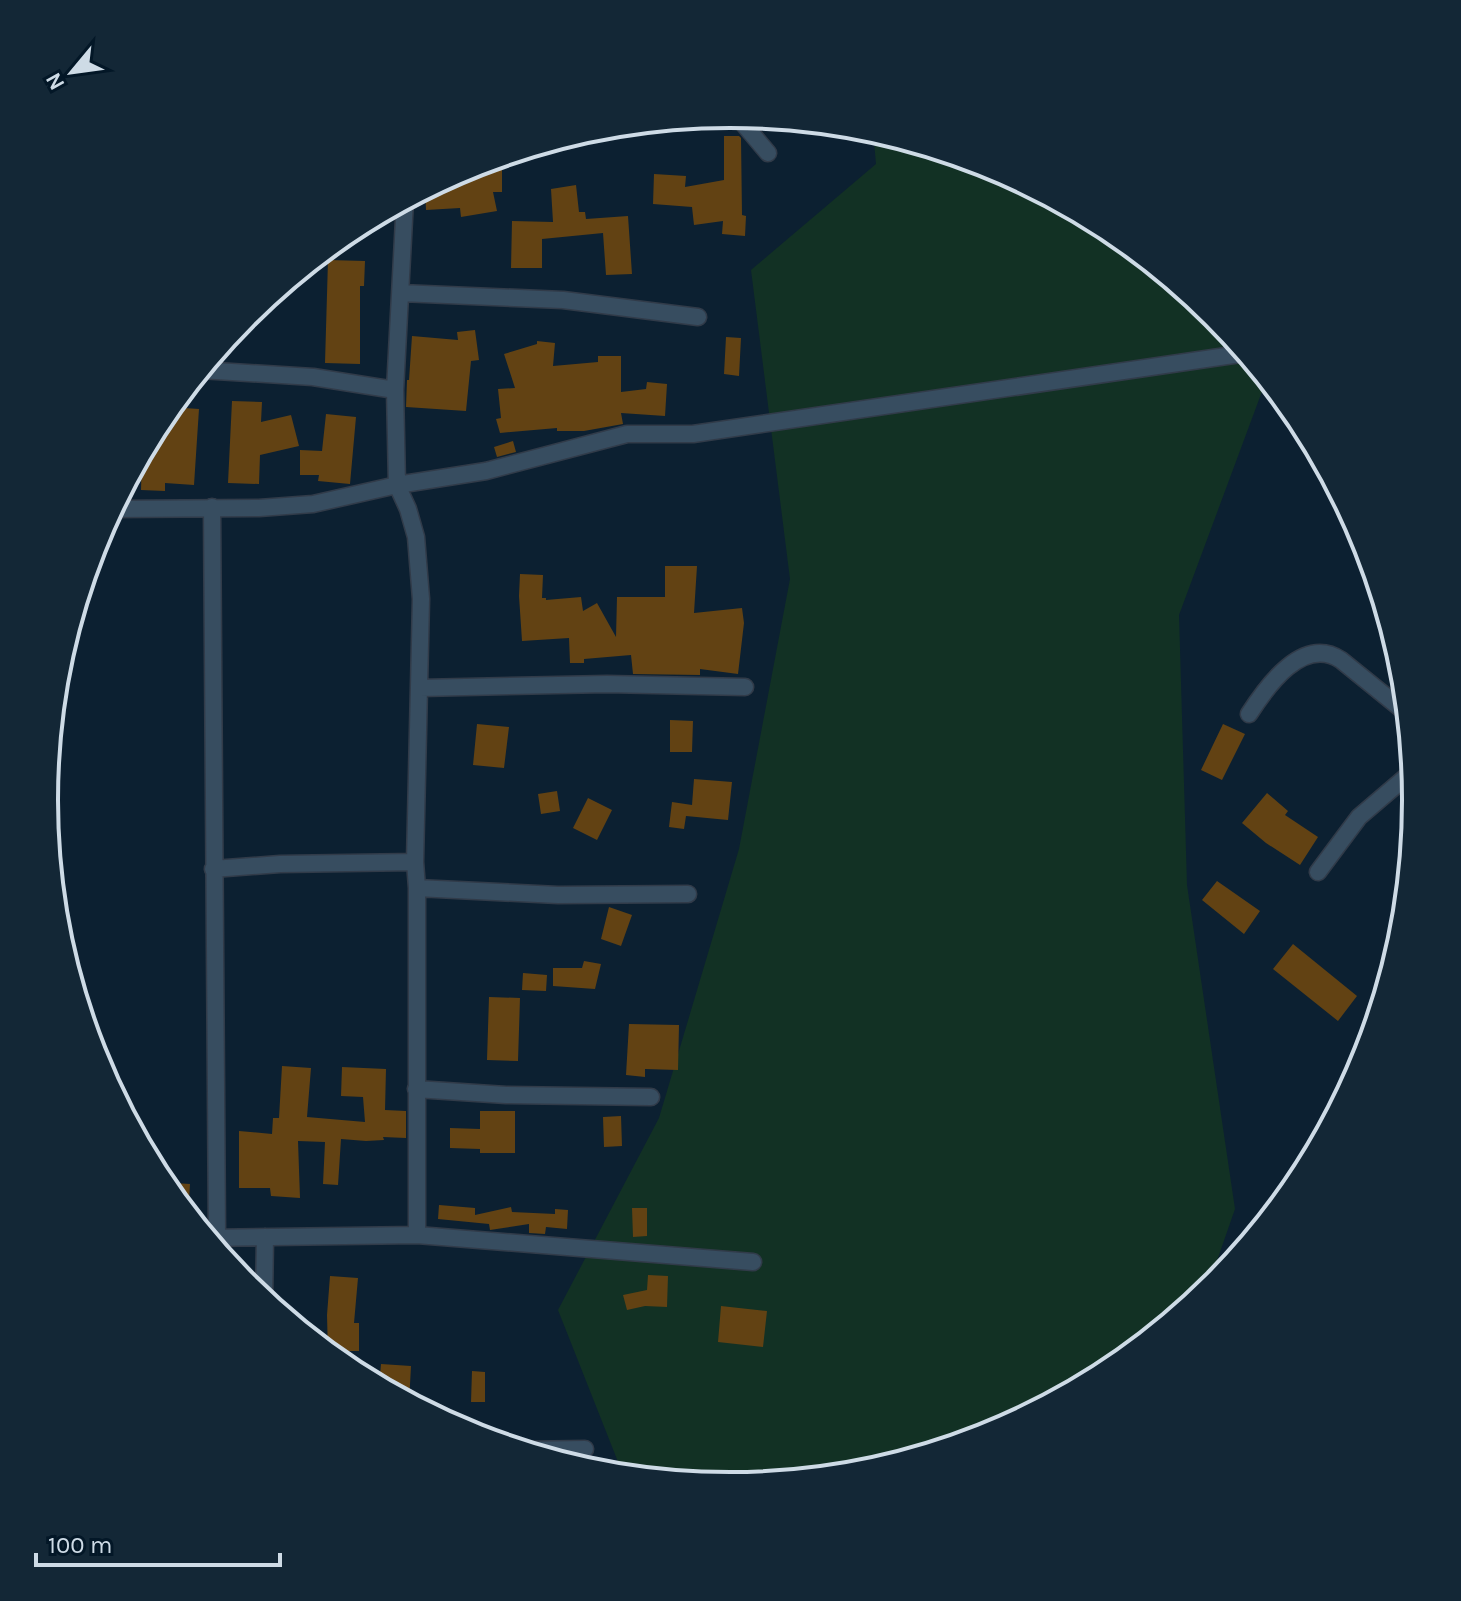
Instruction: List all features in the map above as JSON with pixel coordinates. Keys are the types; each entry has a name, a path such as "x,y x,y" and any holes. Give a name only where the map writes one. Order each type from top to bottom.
{"street":[{"path":"747,128 768,153"},
{"path":"404,212 395,390 397,485 416,537 421,599 415,862 417,1235"},
{"path":"401,293 563,300 698,317"},
{"path":"124,509 259,508 313,504 397,485 486,471 627,434 693,434 1234,355"},
{"path":"214,371 313,377 395,390"},
{"path":"212,507 212,1228"},
{"path":"1249,714 1269,683 1305,655 1319,653 1331,653 1396,704"},
{"path":"420,688 607,684 745,687"},
{"path":"1318,872 1359,817 1403,780"},
{"path":"213,869 280,864 415,862"},
{"path":"417,888 558,895 688,894"},
{"path":"416,1089 506,1095 651,1097"},
{"path":"220,1238 417,1235 753,1262"},
{"path":"264,1285 265,1237"},
{"path":"554,1449 585,1449"}],"green space":[{"path":"874,144 905,151 988,179 1067,218 1104,241 1174,295 1206,325 1263,389 1179,615 1187,885 1235,1209 1215,1266 1174,1306 1104,1360 1028,1404 988,1422 905,1450 862,1460 774,1472 687,1472 619,1463 558,1310 659,1118 739,849 790,579 751,270 876,164"}],"building":[{"path":"724,136 741,138 745,236 722,234 723,221 694,225 692,207 653,204 654,174 686,176 685,187 724,180"},
{"path":"502,168 502,192 493,192 497,211 461,217 460,208 426,210 426,201"},
{"path":"576,185 579,212 585,212 586,219 628,216 632,274 606,275 603,233 542,239 542,268 511,268 512,221 553,222 551,189"},
{"path":"365,261 364,286 360,286 360,364 325,363 328,262"},
{"path":"475,330 479,360 471,361 466,411 406,407 412,336 458,340 457,332"},
{"path":"726,337 741,338 739,376 724,374"},
{"path":"537,341 555,343 553,366 598,362 598,356 621,356 621,392 646,389 647,382 667,384 665,416 621,413 623,424 584,431 557,431 557,428 500,433 496,419 501,418 498,389 515,388 504,354 537,344"},
{"path":"232,401 262,402 261,422 291,415 299,446 260,455 259,484 228,483"},
{"path":"185,408 199,409 194,485 165,483 165,491 141,490 141,476 171,427"},
{"path":"326,414 356,417 350,484 318,481 319,475 300,475 300,450 322,451"},
{"path":"513,441 516,452 497,457 494,447"},
{"path":"665,566 697,566 694,613 742,608 744,623 738,674 700,669 700,675 633,674 631,655 570,663 569,638 522,641 520,574 543,575 542,598 546,600 581,597 583,611 597,603 616,637 617,597 665,597"},
{"path":"670,720 693,721 692,752 670,752"},
{"path":"477,724 509,727 504,768 473,765"},
{"path":"1223,724 1245,734 1222,780 1201,770"},
{"path":"694,779 732,782 728,820 686,816 684,829 669,827 672,802 692,805"},
{"path":"557,791 560,811 541,814 538,794"},
{"path":"1267,793 1288,811 1285,815 1318,837 1300,865 1242,823"},
{"path":"588,798 612,810 597,840 573,828"},
{"path":"1217,881 1260,911 1244,934 1202,900"},
{"path":"609,907 632,915 621,946 601,939"},
{"path":"1293,944 1357,996 1338,1021 1273,969"},
{"path":"584,961 601,964 595,989 553,986 553,968 582,968"},
{"path":"523,973 547,975 546,991 522,990"},
{"path":"489,997 520,998 518,1061 487,1060"},
{"path":"629,1024 679,1025 678,1070 645,1069 645,1077 626,1075"},
{"path":"282,1066 311,1068 307,1117 365,1122 363,1097 341,1096 342,1067 386,1069 385,1110 406,1111 406,1138 341,1139 338,1185 323,1184 325,1142 298,1141 300,1198 271,1196 270,1188 239,1188 239,1131 272,1134 273,1118 279,1118"},
{"path":"480,1111 515,1111 515,1153 480,1153 480,1149 450,1148 450,1128 480,1129"},
{"path":"621,1116 622,1146 604,1147 603,1117"},
{"path":"178,1183 190,1184 189,1199"},
{"path":"439,1205 475,1208 475,1215 511,1207 512,1212 555,1214 555,1209 568,1210 567,1229 546,1227 545,1234 529,1233 529,1224 490,1230 489,1224 438,1219"},
{"path":"632,1208 647,1208 647,1236 633,1237"},
{"path":"648,1275 668,1276 667,1307 645,1306 627,1310 623,1295 647,1290"},
{"path":"330,1276 358,1278 354,1323 359,1323 359,1351 345,1351 328,1339"},
{"path":"721,1306 767,1311 763,1347 718,1342"},
{"path":"381,1364 411,1366 410,1391 394,1383 380,1374"},
{"path":"472,1371 485,1372 485,1402 471,1402"}]}
